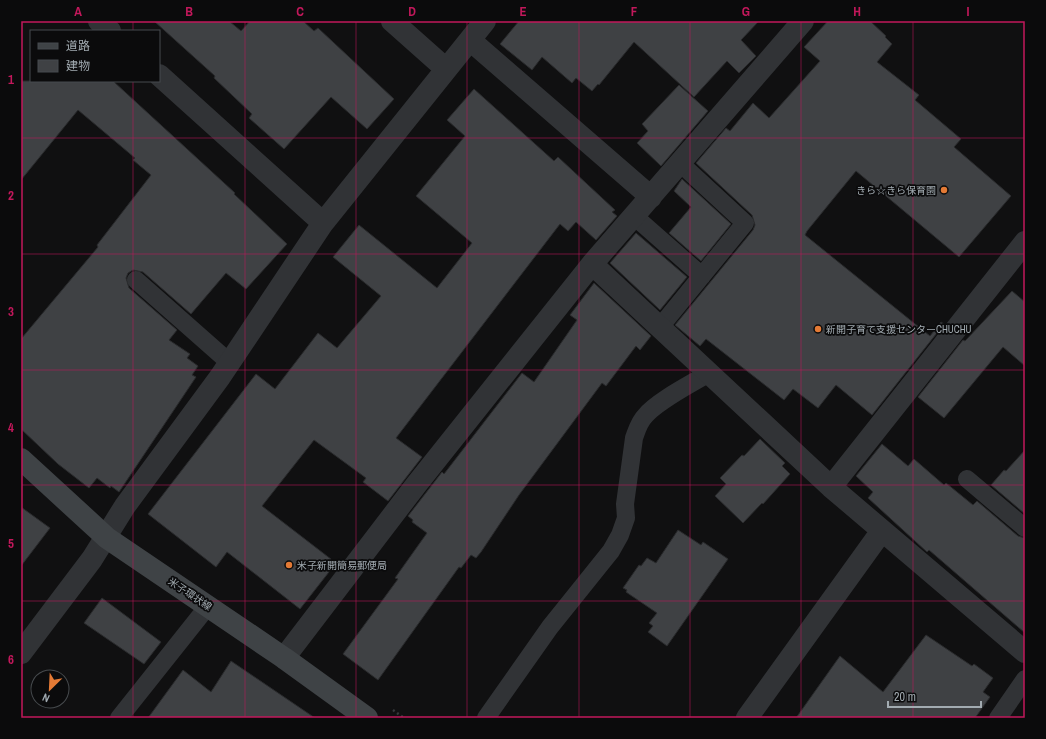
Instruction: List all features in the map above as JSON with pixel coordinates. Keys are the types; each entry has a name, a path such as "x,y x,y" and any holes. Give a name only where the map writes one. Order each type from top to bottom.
{"main road":[{"name":"米子環状線","path":"21,459 107,538 284,658 358,716"}],"street":[{"path":"99,21 109,30"},
{"path":"392,21 446,69"},
{"path":"21,653 107,538 125,506 230,362 323,223 485,21"},
{"path":"284,658 416,485 592,264 803,21"},
{"path":"470,40 651,197"},
{"path":"160,76 323,223"},
{"path":"831,487 1025,242"},
{"path":"592,264 881,532 1025,652"},
{"path":"747,718 881,532"}],"lane":[{"path":"660,327 746,223 680,163"},
{"path":"634,216 702,276"},
{"path":"136,280 230,362"},
{"path":"486,718 550,627 611,551 620,535 626,518 626,504 634,438 637,428 644,416 652,408 709,373"},
{"path":"967,479 1025,528"},
{"path":"119,718 208,606"},
{"path":"998,718 1025,679"}],"building":[{"path":"154,21 229,21 241,31 250,21 303,21 314,31 318,28 394,99 367,129 331,97 284,149 249,118 252,114 214,78 215,76"},
{"path":"519,21 759,21 741,40 756,56 739,73 727,61 694,97 634,42 599,85 598,84 592,91 576,78 572,83 542,57 532,70 500,44"},
{"path":"828,21 870,21 886,36 885,37 892,44 877,62 919,95 915,100 961,139 954,147 1011,196 959,257 856,171 807,231 805,235 930,336 941,322 944,324 872,415 836,385 818,408 793,389 784,400 706,339 700,346 675,325 753,230 755,225 752,215 696,163 726,128 730,131 753,103 769,118 820,61 804,47"},
{"path":"21,81 114,82 235,193 234,194 287,244 246,289 226,273 191,314 143,272 133,270 128,273 126,278 129,288 177,330 169,340 190,354 187,358 198,366 192,375 196,377 119,492 111,486 110,488 97,478 89,488 58,464 21,429 21,339 98,247 97,245 151,175 133,160 135,158 78,110 21,180"},
{"path":"679,85 708,111 661,166 637,143 648,131 642,124"},
{"path":"474,89 554,161 558,157 615,210 612,212 617,216 596,240 576,222 568,231 560,224 396,438 422,457 388,501 363,482 366,478 314,440 262,506 336,563 300,609 227,552 216,567 148,514 256,374 275,389 318,333 337,348 381,296 333,257 359,225 437,288 472,243 416,196 465,136 447,120"},
{"path":"682,179 731,224 701,261 669,233 691,207 674,191"},
{"path":"636,233 687,277 660,310 610,263"},
{"path":"594,283 651,336 640,350 636,346 606,386 602,383 519,495 481,552 476,558 471,555 461,568 459,567 378,680 343,654 398,579 395,578 427,533 412,522 413,520 408,516 442,472 444,474 522,373 534,382 577,320 570,315"},
{"path":"1012,291 1025,302 1025,366 1003,347 944,418 918,397 963,340 965,341"},
{"path":"760,439 785,463 782,466 790,474 763,504 762,503 743,523 715,496 726,484 720,478"},
{"path":"882,444 908,466 914,459 944,485 946,483 973,505 977,501 1018,536 1025,538 1025,633 929,550 927,552 868,498 873,492 856,476"},
{"path":"1025,450 1025,514 991,485"},
{"path":"21,507 50,528 21,566"},
{"path":"678,530 701,545 703,542 728,559 667,646 648,632 653,626 649,623 657,613 626,592 627,590 623,588 639,565 641,566 647,558 656,563"},
{"path":"102,598 161,642 144,664 84,623"},
{"path":"926,635 972,666 974,664 993,678 983,692 990,697 975,718 796,718 840,656 883,692"},
{"path":"231,661 315,718 148,718 183,670 211,692"}],"place":[{"name":"きら☆きら保育園","path":"944,190"},
{"name":"新開子育て支援センターCHUCHU","path":"818,329"},
{"name":"米子新開簡易郵便局","path":"289,565"}]}
